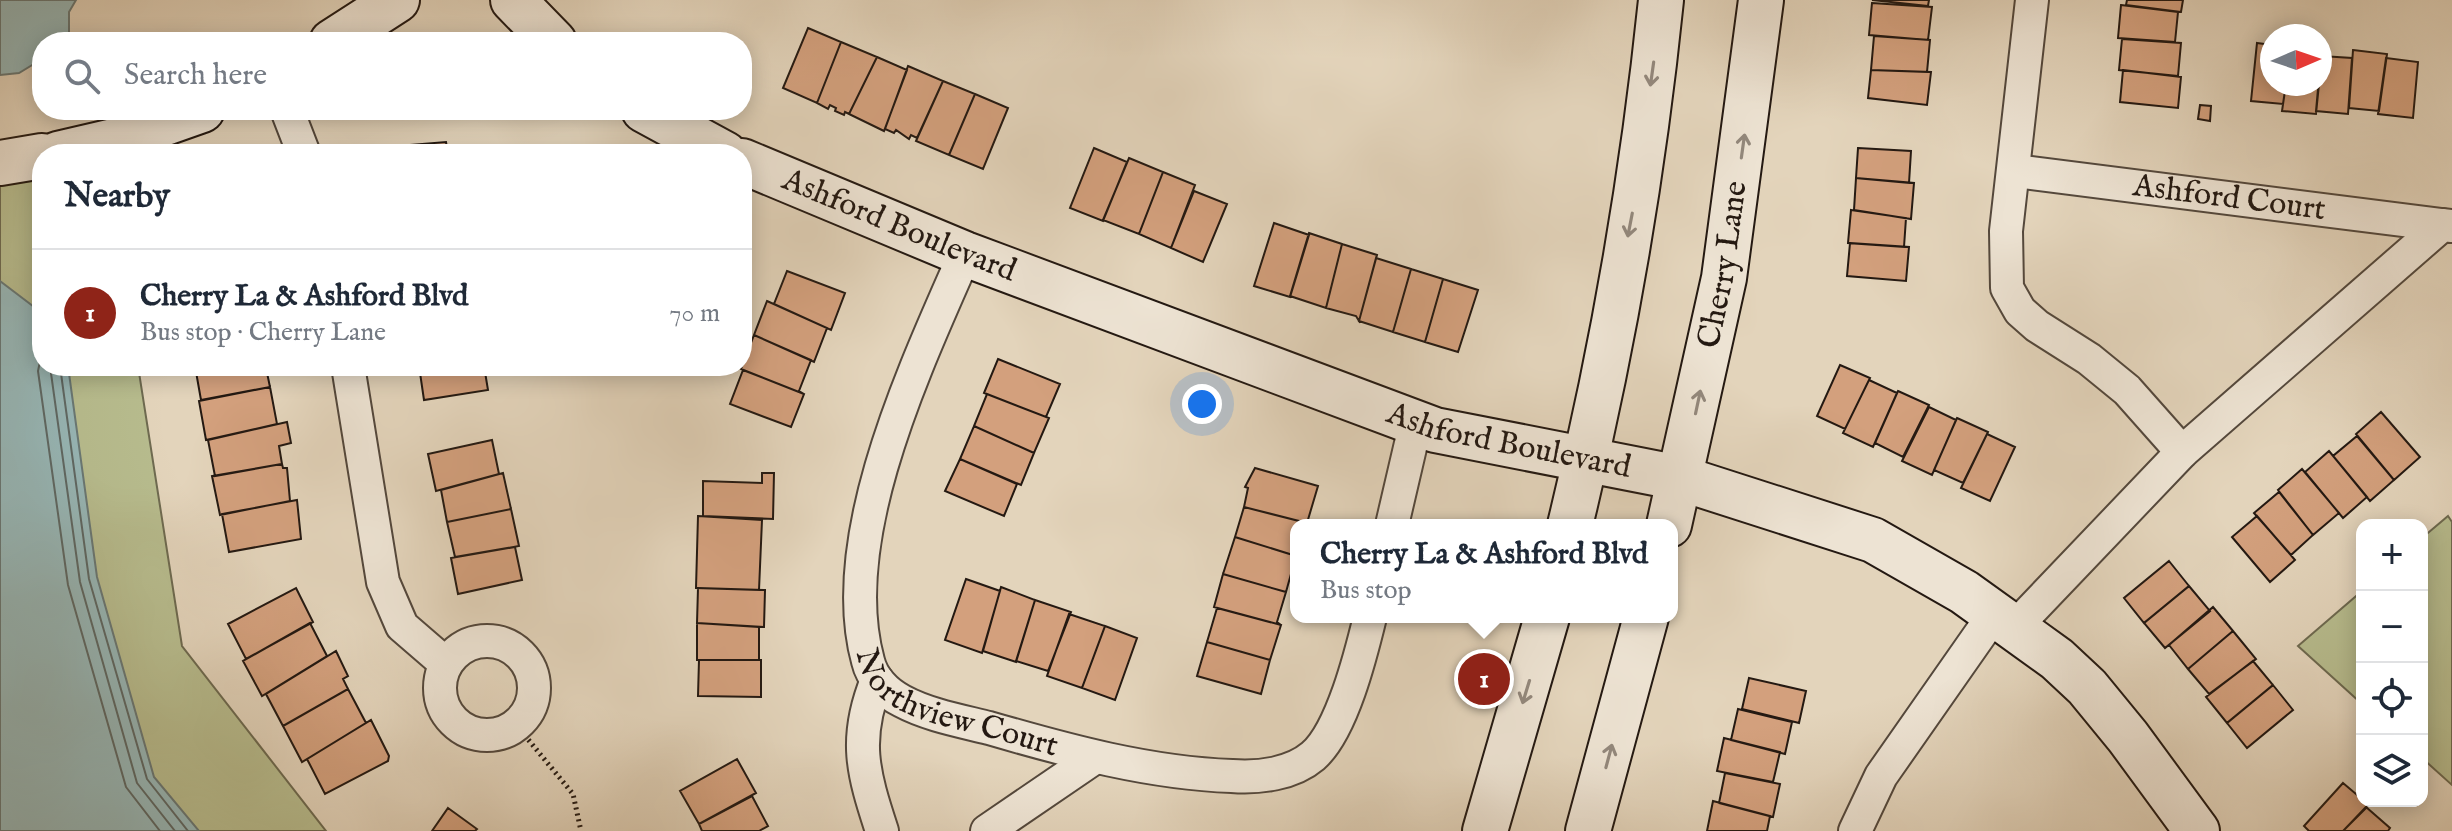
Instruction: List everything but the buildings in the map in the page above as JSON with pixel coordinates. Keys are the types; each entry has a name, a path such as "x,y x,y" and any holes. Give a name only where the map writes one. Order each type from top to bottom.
{"street":[{"path":"347,32 397,0"},
{"path":"513,0 544,32"},
{"path":"1571,519 1586,460 1634,202 1661,0"},
{"name":"Cherry Lane","path":"1670,519 1724,278 1761,0"},
{"path":"2032,0 2004,273 2010,297 2037,326 2127,390 2182,452"},
{"path":"101,144 174,120"},
{"path":"291,120 300,144"},
{"path":"662,120 707,144"},
{"path":"0,163 32,158"},
{"name":"Ashford Boulevard","path":"752,165 965,254 1416,422 1490,442 1680,478 1873,540 2005,620 2087,687 2197,831"},
{"name":"Ashford Court","path":"2015,171 2447,226"},
{"name":"Ashford Court","path":"1855,831 1881,776 2005,620 2182,452 2447,226"},
{"name":"Northview Court","path":"965,254 905,400 876,485 865,539 862,607 868,662 877,680 902,701 1094,758 1233,776 1272,774 1296,767 1315,755 1343,707 1368,623"},
{"path":"350,376 383,582 402,626 446,664"},
{"path":"1393,519 1416,422"},
{"path":"1485,831 1545,623"},
{"path":"1588,831 1644,623"},
{"path":"493,641 511,647 525,659 533,676 535,694 529,712 517,726 500,734 481,736 464,730 450,718 442,701 440,683 446,664 459,650 475,642 493,641"},
{"path":"877,680 865,710 861,742 864,779 882,831"},
{"path":"987,831 1094,758"}],"path":[{"path":"517,726 573,794 581,831"}],"green space":[{"path":"32,156 32,376 140,376 182,646 326,831 0,831 0,158"},
{"path":"2448,516 2452,522 2452,785 2428,763 2428,533"},
{"path":"2356,596 2356,699 2298,646"}],"water":[{"path":"0,0 76,0 69,12 69,32 32,32 32,65 19,73 0,75"},
{"path":"0,281 32,305 32,376 69,376 97,577 154,777 199,831 0,831"}],"place":[{"name":"Cherry La & Ashford Blvd","path":"1484,679"}]}
